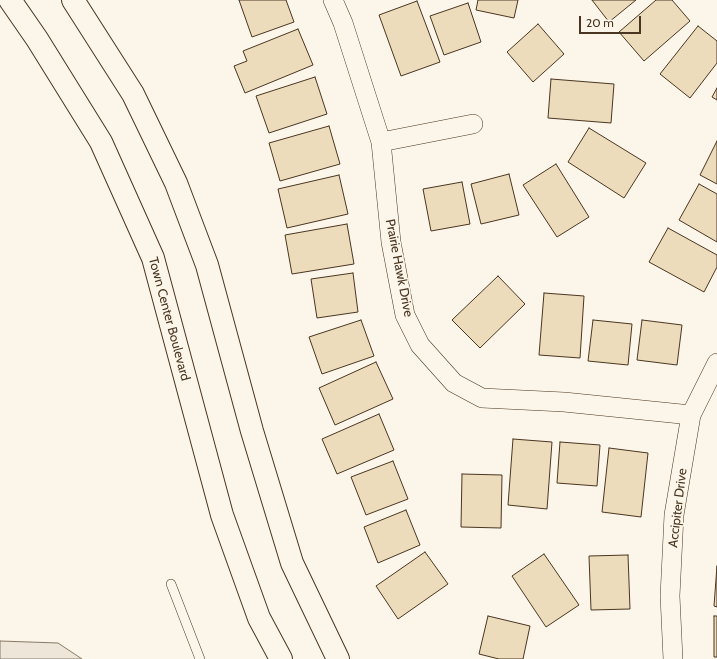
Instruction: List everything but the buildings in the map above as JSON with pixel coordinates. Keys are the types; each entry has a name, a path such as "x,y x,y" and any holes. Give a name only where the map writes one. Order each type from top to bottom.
{"main road":[{"name":"Town Center Boulevard","path":"10,0 38,39 101,142 153,258 222,515 259,618 281,659"},
{"path":"73,0 133,94 176,183 207,265 252,431 292,563 338,659"}],"street":[{"name":"Prairie Hawk Drive","path":"332,0 343,23 381,142 391,242 406,315 420,345 454,383 482,398 564,402 691,415"},
{"path":"381,142 474,124"},
{"name":"Accipiter Drive","path":"673,659 670,596 674,515 691,415 717,363"}],"lane":[{"path":"171,584 200,659"}],"shaded area":[{"path":"0,641 58,643 82,659 0,659"}]}
